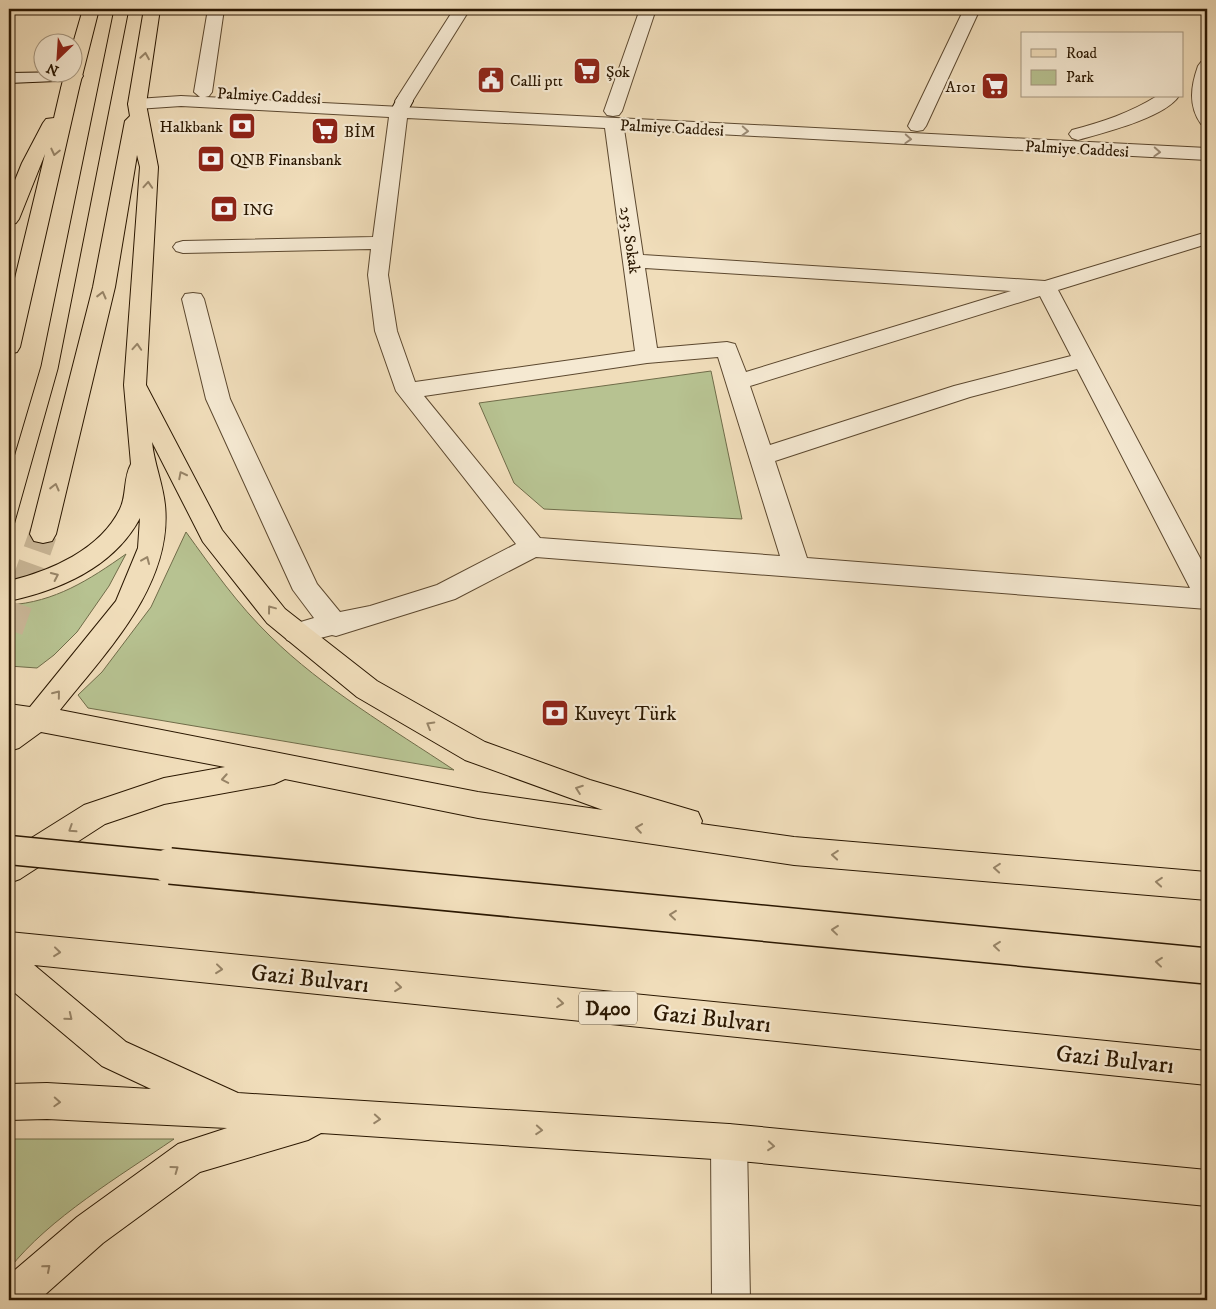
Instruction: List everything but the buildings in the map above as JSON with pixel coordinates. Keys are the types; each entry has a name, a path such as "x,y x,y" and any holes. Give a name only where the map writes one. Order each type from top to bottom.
{"main road":[{"path":"82,44 91,9"},
{"path":"43,534 104,287 139,97 152,9"},
{"path":"9,219 31,163 72,82"},
{"path":"9,347 72,82"},
{"path":"9,739 23,717 127,606 151,548 153,505 142,459 135,385 149,167 139,97"},
{"path":"135,385 212,535 276,616 367,689 475,751 589,793 794,851"},
{"path":"9,591 31,586 78,566 98,553 121,528 133,507 142,459"},
{"path":"23,717 478,805 794,851 1207,886"},
{"path":"9,869 96,814 164,791 290,768"},
{"path":"9,850 1207,966"},
{"name":"Gazi Bulvarı","path":"9,947 1207,1068"},
{"path":"9,960 27,982 114,1054 239,1112"},
{"path":"9,1102 47,1101 330,1116 729,1142 1207,1188"},
{"path":"10,1300 90,1230 191,1157 330,1116"}],"street":[{"path":"203,92 216,9"},
{"path":"462,9 402,107 378,275 386,331 407,391 533,547"},
{"name":"253. Sokak","path":"647,356 614,118 648,9"},
{"path":"917,126 972,9"},
{"path":"1184,86 1207,69"},
{"path":"1207,69 1199,88 1200,100 1207,120"},
{"path":"9,78 32,79"},
{"path":"9,87 72,82"},
{"name":"Palmiye Caddesi","path":"139,97 203,92 402,107 1207,154"},
{"name":"Palmiye Caddesi","path":"139,97 181,101 402,107"},
{"path":"1078,134 1143,114 1167,98"},
{"name":"Palmiye Caddesi","path":"614,118 917,126 1207,140"},
{"path":"737,382 1207,238"},
{"path":"182,247 383,243"},
{"path":"634,261 1046,287"},
{"path":"1046,287 1207,597"},
{"path":"193,299 218,399 306,590 336,626"},
{"path":"407,391 647,356 727,349 797,568"},
{"path":"761,457 954,392 1028,372 1084,360"},
{"path":"297,633 336,626 446,592 533,547 1207,597"},
{"path":"729,1142 732,1300"}],"green space":[{"path":"711,371 742,519 544,509 514,483 479,403"},
{"path":"186,532 247,612 291,655 335,691 454,770 88,708 78,695 102,672 151,607"},
{"path":"126,554 109,586 77,632 54,655 37,668 9,666 9,605 41,599 71,588 99,573"},
{"path":"9,1139 174,1139 65,1215 25,1250 9,1269"}],"tunnel":[{"path":"9,630 43,534"}],"tram line":[{"path":"9,474 41,366 114,9"},
{"path":"11,536 58,369 129,9"}],"place":[{"name":"Şok","path":"587,71"},
{"name":"Calli ptt","path":"491,80"},
{"name":"A101","path":"995,86"},
{"name":"Halkbank","path":"242,126"},
{"name":"BİM","path":"325,131"},
{"name":"QNB Finansbank","path":"211,159"},
{"name":"ING","path":"224,209"},
{"name":"Kuveyt Türk","path":"555,713"}]}
